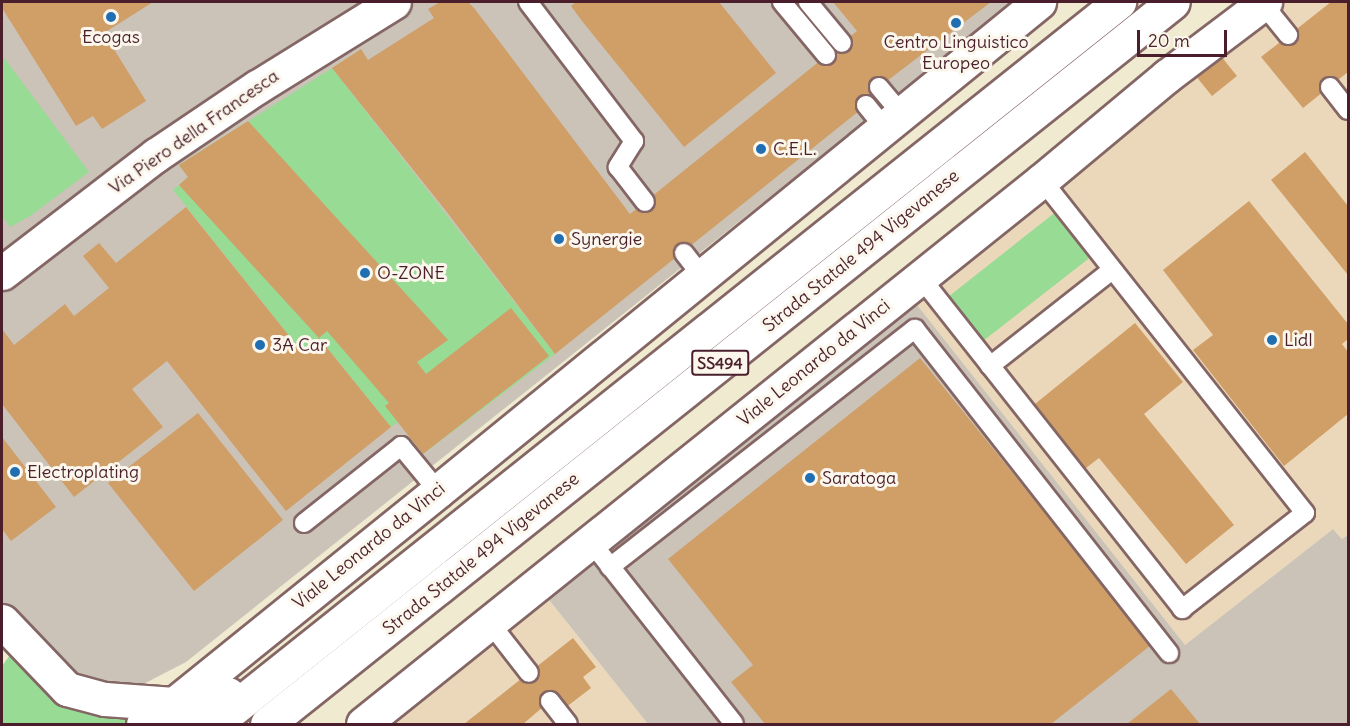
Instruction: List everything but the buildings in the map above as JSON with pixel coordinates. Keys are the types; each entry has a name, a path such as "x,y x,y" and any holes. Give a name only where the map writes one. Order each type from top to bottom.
{"street":[{"name":"Via Piero della Francesca","path":"2,273 156,155 258,87 394,2"},
{"name":"Viale Leonardo da Vinci","path":"178,714 438,491 693,264 884,115 1039,2"},
{"name":"Strada Statale 494 Vigevanese","path":"214,724 1119,2"},
{"name":"Strada Statale 494 Vigevanese","path":"267,724 1173,2"},
{"name":"Viale Leonardo da Vinci","path":"363,724 490,623 601,555 904,315 921,278 1167,76 1264,3"},
{"path":"143,724 178,714 358,610"},
{"path":"2,621 67,689 178,714"}],"lane":[{"path":"528,2 634,141 618,167 645,202"},
{"path":"782,2 826,55"},
{"path":"808,2 842,43"},
{"path":"1264,3 1288,35"},
{"path":"879,87 884,115"},
{"path":"1330,87 1348,110"},
{"path":"921,278 1182,609 1305,513 1042,180"},
{"path":"990,366 1112,270"},
{"path":"904,315 1169,653"},
{"path":"304,523 401,446 438,491"},
{"path":"601,555 734,724"},
{"path":"490,623 529,673"},
{"path":"550,701 568,724"}],"shaded area":[{"path":"2,2 1015,2 186,662 128,692 98,687 53,665 2,603"},
{"path":"1278,2 1348,2 1348,535 1343,539 1333,529 1185,645 910,296"},
{"path":"910,296 1185,645 1333,529 1342,539 1348,535 1348,724 648,724 542,591"},
{"path":"542,591 648,724 377,724"}],"green space":[{"path":"2,55 89,172 30,216 10,227 2,216"},
{"name":"O-ZONE","path":"332,68 555,354 423,454 398,422 391,427 320,339 302,352 173,190 188,177 179,165"},
{"path":"1057,211 1092,256 983,341 948,297"},
{"path":"13,651 32,677 55,699 83,711 102,716 129,716 132,720 121,724 2,724 2,666"}],"place":[{"name":"Ecogas","path":"111,17"},
{"name":"Centro Linguistico Europeo","path":"956,23"},
{"name":"C.E.L.","path":"761,149"},
{"name":"Synergie","path":"559,239"},
{"name":"O-ZONE","path":"365,273"},
{"name":"Lidl","path":"1272,340"},
{"name":"3A Car","path":"260,345"},
{"name":"Electroplating","path":"15,472"},
{"name":"Saratoga","path":"810,478"}]}
